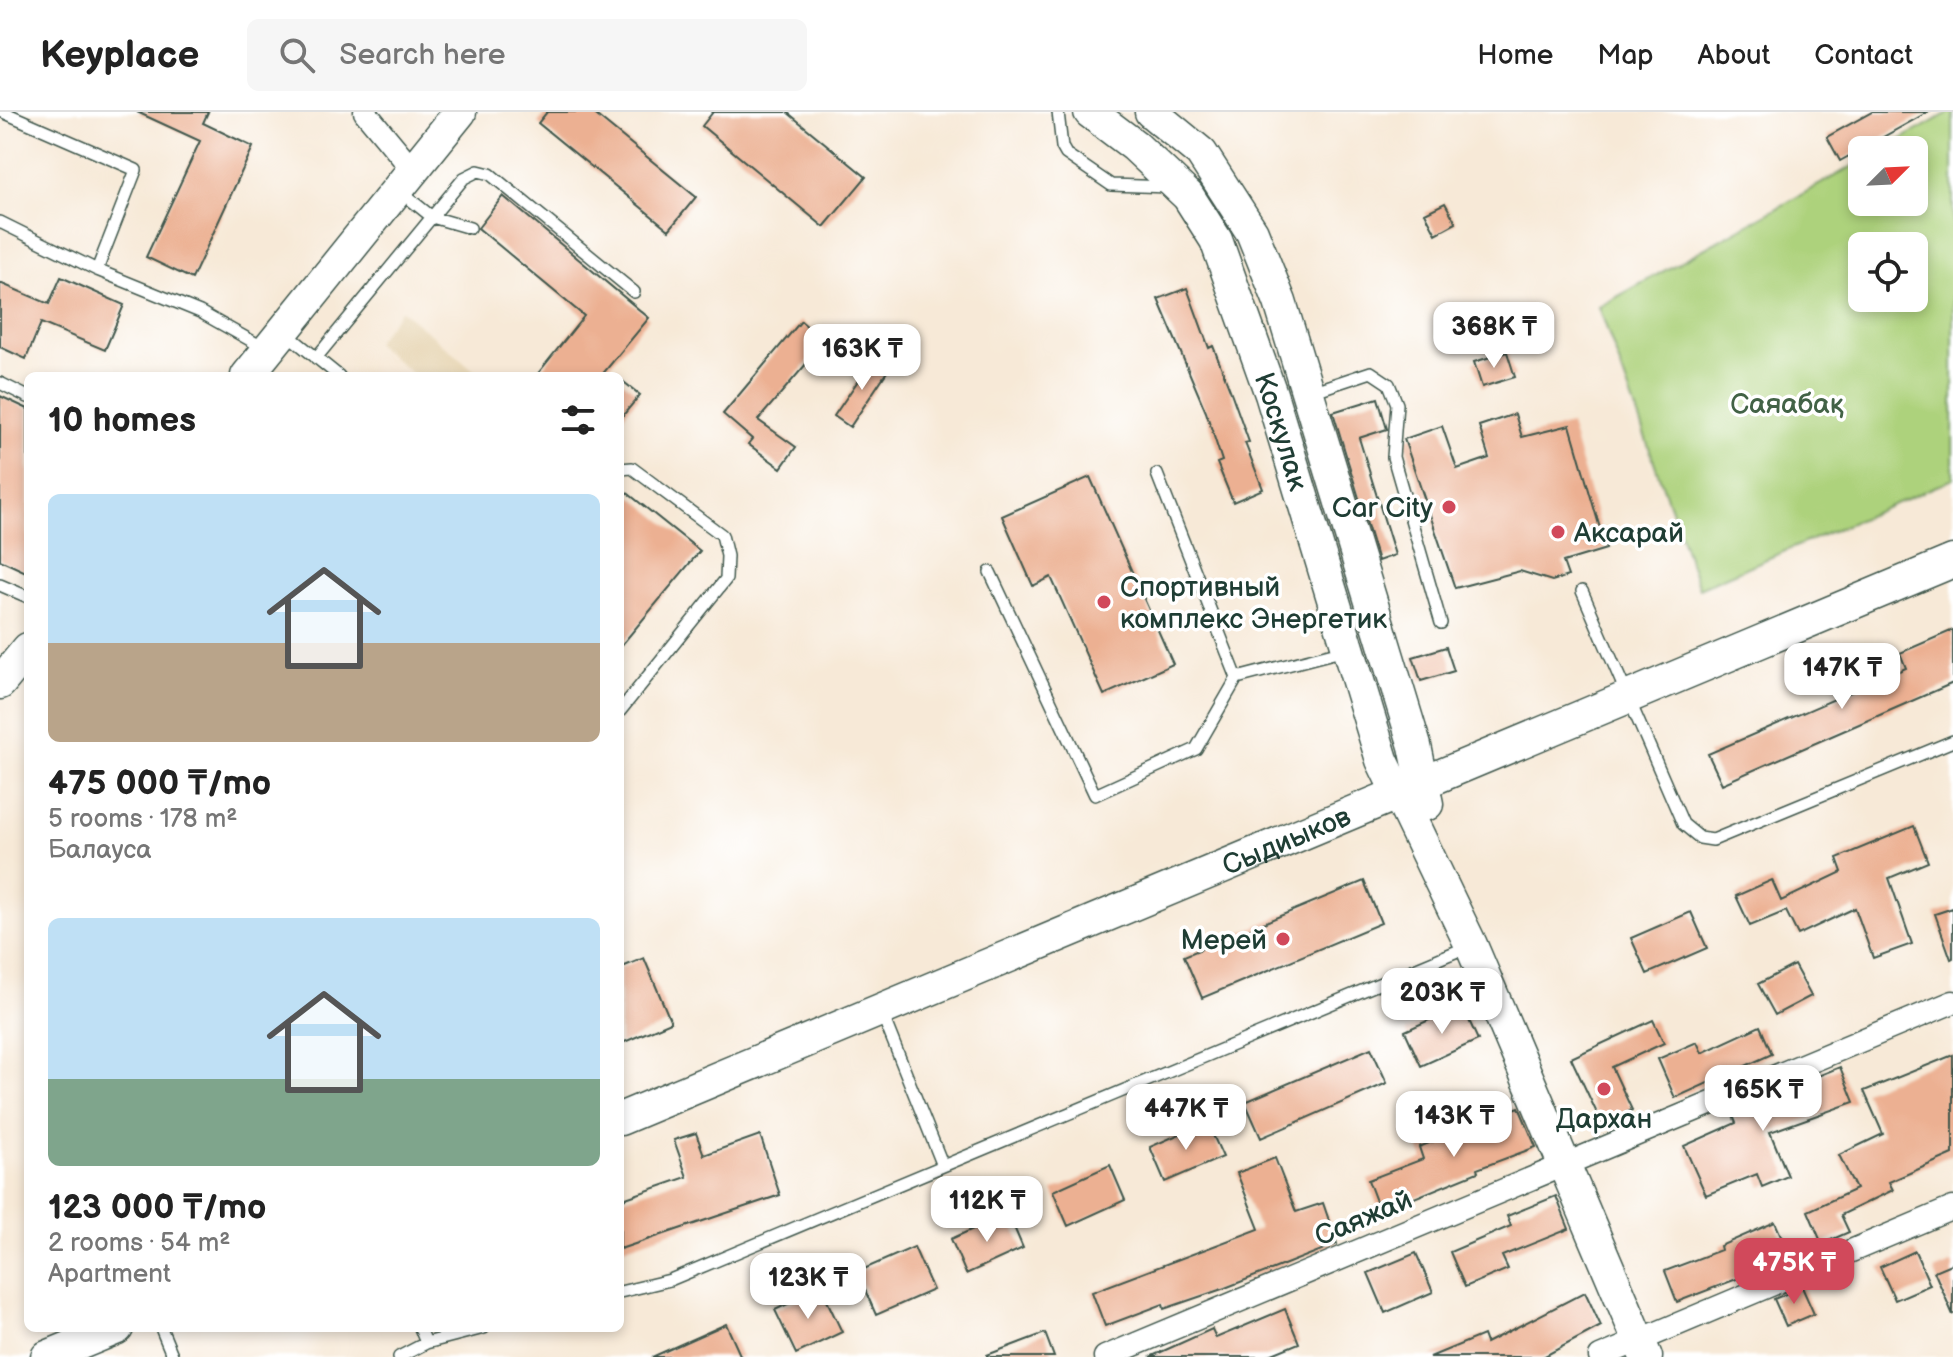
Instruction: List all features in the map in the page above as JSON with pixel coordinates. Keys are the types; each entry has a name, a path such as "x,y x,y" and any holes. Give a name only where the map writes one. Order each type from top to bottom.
{"street":[{"path":"365,112 406,180"},
{"path":"250,372 460,112"},
{"name":"Коскулак","path":"1151,112 1201,153 1252,232 1280,302 1307,393 1411,791"},
{"name":"Коскулак","path":"1094,113 1178,187 1216,240 1271,394 1349,649 1411,791"},
{"name":"Сыдиыков","path":"624,1117 1411,791 1953,561"},
{"path":"0,683 24,654"},
{"path":"1411,791 1466,934 1642,1349"},
{"name":"Саяжай","path":"1105,1357 1953,1002"},
{"path":"1600,1357 1642,1349 1953,1208"},
{"path":"47,1357 107,1332"}],"lane":[{"path":"3,112 136,170 97,270"},
{"path":"1058,112 1062,147 1066,154 1111,185 1178,187"},
{"path":"316,358 464,178 478,171 490,174 634,292"},
{"path":"406,180 432,217 470,228"},
{"path":"0,222 97,270 316,358 334,372"},
{"path":"1307,393 1371,372 1389,384 1397,404 1393,457 1441,623"},
{"path":"0,383 24,395"},
{"path":"624,469 632,468 722,535 727,556 726,579 624,706"},
{"path":"1157,474 1237,678"},
{"path":"990,572 1095,795 1196,749 1237,678 1349,649"},
{"path":"0,585 24,595"},
{"path":"1582,591 1683,824 1700,838 1713,840 1953,741"},
{"path":"624,1291 670,1280 943,1166 1466,934"},
{"path":"881,1011 943,1166"},
{"path":"163,1332 173,1357"},
{"path":"422,1332 426,1343"},
{"path":"399,1357 426,1343 469,1332"}],"shaded area":[{"path":"401,310 476,372 410,372 375,343"}],"green space":[{"name":"Саяабақ","path":"1953,112 1953,479 1699,588 1599,307 1848,169 1848,216 1928,216 1928,136 1907,136"}],"building":[{"path":"137,112 208,112 203,123 253,147 192,279 146,257 200,141"},
{"path":"547,112 592,112 696,197 669,230 538,123"},
{"path":"713,112 787,112 866,177 824,227 702,126"},
{"path":"1872,112 1928,112 1885,136 1848,136 1848,157 1840,161 1827,137"},
{"path":"503,196 649,318 604,372 539,372 584,316 478,228"},
{"path":"1445,203 1456,223 1436,234 1425,213"},
{"path":"61,277 124,305 105,350 41,323 26,359 0,347 0,283 49,304"},
{"path":"1187,288 1209,348 1213,346 1232,395 1249,442 1245,443 1263,489 1233,502 1217,463 1222,461 1206,412 1158,299"},
{"path":"801,321 825,342 758,420 796,447 781,468 748,444 752,439 723,414"},
{"path":"1507,352 1515,377 1482,387 1474,362"},
{"path":"874,357 890,367 850,427 834,416"},
{"path":"624,382 640,395 624,414"},
{"path":"0,396 24,407 24,571 0,560"},
{"path":"1378,398 1387,429 1359,438 1395,555 1378,561 1333,412"},
{"path":"1515,414 1522,437 1570,425 1606,549 1563,562 1568,576 1552,581 1520,571 1455,588 1404,439 1442,426 1457,469 1489,458 1479,426"},
{"path":"1090,477 1173,664 1104,695 1051,577 1033,586 1002,516"},
{"path":"624,490 700,551 624,642"},
{"path":"1953,630 1953,683 1722,784 1708,754 1906,668 1900,653"},
{"path":"1446,647 1454,671 1421,681 1413,657"},
{"path":"1914,826 1928,862 1889,878 1912,944 1873,958 1855,908 1798,935 1786,911 1750,926 1736,896 1772,880 1781,901 1842,872 1837,858"},
{"name":"Мерей","path":"1364,881 1381,923 1202,998 1184,956"},
{"path":"1953,908 1953,958 1951,959 1935,914"},
{"path":"1691,912 1707,948 1647,974 1631,938"},
{"path":"644,958 671,1022 624,1042 624,966"},
{"path":"1794,965 1811,996 1775,1015 1758,984"},
{"path":"1462,1005 1478,1040 1421,1066 1405,1031"},
{"name":"Дархан","path":"1653,1020 1664,1043 1612,1067 1632,1110 1602,1124 1571,1058"},
{"path":"1760,1026 1772,1054 1675,1098 1658,1059 1697,1042 1702,1053"},
{"path":"1371,1048 1387,1083 1261,1138 1245,1102"},
{"path":"1953,1055 1953,1154 1889,1182 1893,1190 1841,1215 1849,1232 1822,1244 1808,1211 1856,1189 1839,1155 1883,1134 1864,1091"},
{"path":"1840,1067 1854,1102 1770,1132 1788,1176 1762,1187 1757,1174 1706,1195 1684,1146 1736,1123 1731,1111"},
{"path":"1519,1107 1536,1147 1380,1212 1368,1180 1423,1159 1419,1147"},
{"path":"1207,1122 1223,1157 1165,1182 1150,1147"},
{"path":"696,1133 704,1155 760,1135 780,1195 624,1248 624,1199 687,1177 674,1140"},
{"path":"1275,1158 1296,1212 1323,1203 1337,1244 1225,1288 1164,1309 1163,1304 1105,1326 1092,1292 1259,1229 1237,1173"},
{"path":"1110,1165 1125,1200 1068,1226 1053,1191"},
{"path":"1556,1196 1569,1229 1502,1256 1508,1269 1465,1287 1450,1252 1511,1226 1507,1216"},
{"path":"1008,1213 1023,1248 966,1274 951,1239"},
{"path":"1775,1222 1791,1258 1677,1302 1665,1271 1721,1250 1720,1246"},
{"path":"914,1247 933,1290 876,1315 857,1272"},
{"path":"1915,1251 1930,1285 1895,1300 1880,1267"},
{"path":"1416,1253 1433,1292 1385,1313 1368,1273"},
{"path":"1953,1263 1953,1315 1934,1271"},
{"path":"1802,1287 1814,1314 1786,1326 1774,1299"},
{"path":"821,1288 842,1332 796,1354 775,1310"},
{"path":"1585,1292 1601,1326 1543,1357 1430,1357 1483,1335 1486,1343"},
{"path":"1285,1309 1299,1343 1265,1357 1150,1357 1212,1329 1216,1338"},
{"path":"726,1324 741,1357 652,1357"},
{"path":"1045,1333 1054,1357 987,1357 987,1355"}],"place":[{"name":"Car City","path":"1449,507"},
{"name":"Аксарай","path":"1558,532"},
{"name":"Спортивный комплекс Энергетик","path":"1104,602"},
{"name":"Мерей","path":"1283,939"},
{"name":"Дархан","path":"1604,1089"}]}
